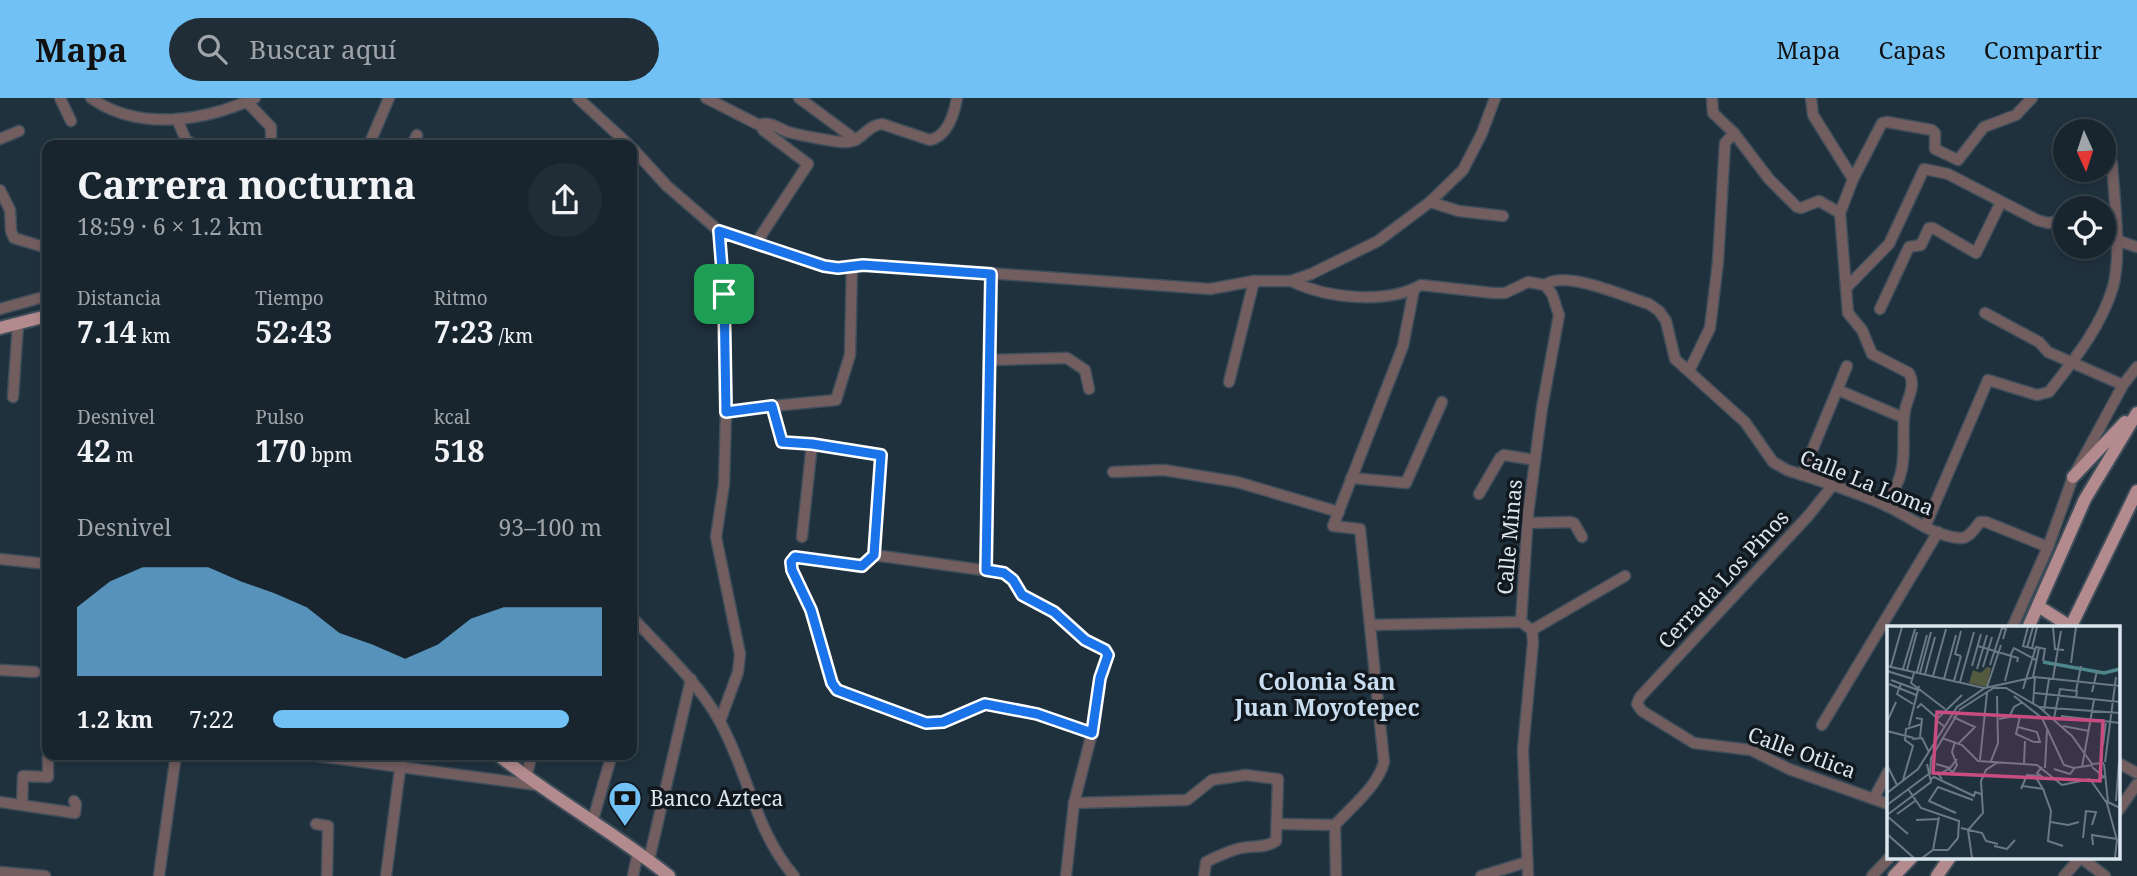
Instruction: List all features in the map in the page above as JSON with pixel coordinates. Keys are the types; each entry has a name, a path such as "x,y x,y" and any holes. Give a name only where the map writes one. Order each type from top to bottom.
{"main road":[{"path":"0,328 42,317"},
{"path":"2073,477 2137,411"},
{"path":"2029,626 2085,499 2137,411"},
{"path":"2070,626 2137,491"},
{"path":"2038,606 2068,626"},
{"path":"505,760 531,781 638,852 668,876"},
{"path":"1894,876 1911,858"},
{"path":"1937,876 1949,858"}],"street":[{"path":"61,98 71,121"},
{"path":"91,98 130,117 177,119 213,114 251,100 271,127 271,140"},
{"path":"371,140 389,98"},
{"path":"578,98 624,140"},
{"path":"706,98 761,125 763,130 808,164 756,243"},
{"path":"799,98 856,140"},
{"path":"761,125 767,123 789,132 845,142 856,140 875,125 881,124 930,140 936,138 949,124 957,98"},
{"path":"637,154 667,186 719,231 824,266 905,267 1210,289 1254,281 1291,281 1378,241 1430,202 1463,170 1482,133 1495,98"},
{"path":"1712,98 1713,113 1734,133 1769,179 1797,207 1819,201 1840,213"},
{"path":"1811,98 1813,115 1853,179"},
{"path":"1948,174 1984,127 2016,116 2032,98"},
{"path":"177,119 186,140"},
{"path":"1886,506 1901,475 1904,418 1913,385 1912,378 1909,373 1872,354 1862,330 1848,313 1840,213 1853,179 1882,123 1932,130 1935,133 1935,149 1958,160"},
{"path":"0,139 19,131"},
{"path":"1689,371 1710,328 1718,262 1725,143 1734,133"},
{"path":"414,140 417,135"},
{"path":"1846,288 1889,244 1924,169 1948,174 2042,222 2053,221"},
{"path":"0,190 10,210 14,238 42,246"},
{"path":"1430,202 1459,212 1503,216"},
{"path":"1880,309 1909,247 1921,245 1929,228 1976,253 2001,202"},
{"path":"719,231 724,294 726,412 724,484 716,537 740,654 740,663 720,721"},
{"path":"2116,240 2137,247"},
{"path":"1925,527 1988,380 2043,395 2049,392 2104,313 2113,284 2115,259"},
{"path":"726,412 836,400 850,355 852,266"},
{"path":"986,570 991,274"},
{"name":"Calle La Loma","path":"1291,281 1309,289 1378,298 1421,285 1505,293 1528,282 1545,285 1551,280 1569,279 1649,304 1659,311 1666,321 1675,359 1745,422 1773,461 1802,475 1886,506 1938,532 1965,537 1980,522 1986,522 2048,547"},
{"path":"1230,382 1254,281"},
{"name":"Calle Minas","path":"1532,631 1521,622 1528,523 1542,408 1559,315 1552,294 1545,285"},
{"path":"1336,876 1335,825 1375,781 1384,762 1360,528 1333,526 1403,346 1414,289"},
{"path":"0,309 42,297"},
{"path":"1985,313 2039,342 2048,352 2123,385"},
{"path":"13,397 18,324"},
{"path":"990,360 1068,358 1085,370 1089,389"},
{"path":"1802,475 1847,366"},
{"path":"2013,626 2048,547 2073,477 2123,385 2137,367"},
{"path":"1838,390 1904,418"},
{"path":"1351,478 1406,483 1442,402"},
{"path":"772,406 782,442 881,455 874,555 862,566 795,557 791,562 792,570 811,610 832,683 837,690 926,723 943,722 985,704 1047,717 1092,733"},
{"path":"802,537 812,444"},
{"path":"1479,494 1500,458 1504,456 1535,460"},
{"path":"1113,472 1164,470 1237,482 1339,512"},
{"name":"Cerrada Los Pinos","path":"1640,697 1832,486"},
{"path":"1528,523 1574,523 1582,537"},
{"name":"Calle La Loma","path":"1822,725 1938,532"},
{"path":"874,555 1004,573 1013,580 1022,595 1054,612 1085,640 1105,650 1108,655 1100,678 1092,733 1074,803 1066,876"},
{"path":"0,559 42,563"},
{"path":"1528,876 1523,749 1532,631 1626,576"},
{"path":"637,622 691,679 720,721 765,832 794,876"},
{"path":"1371,625 1521,622"},
{"path":"0,670 35,672"},
{"path":"649,860 691,679"},
{"name":"Calle Otlica","path":"1640,697 1637,704 1642,711 1694,743 1751,750 1789,769 1887,804"},
{"path":"22,805 23,776 48,777 48,760"},
{"path":"159,876 175,760"},
{"path":"343,760 531,781 532,760"},
{"path":"386,876 401,760"},
{"path":"592,823 610,760"},
{"path":"2120,764 2137,773"},
{"path":"1874,798 1887,774"},
{"path":"1074,803 1187,800 1212,780 1246,775 1279,779 1279,824 1276,841 1216,857 1206,862 1203,874 1191,876"},
{"path":"2133,799 2137,783"},
{"path":"0,802 75,813 74,801"},
{"path":"316,824 328,826 327,876"},
{"path":"1279,824 1335,825"},
{"path":"633,876 638,852"},
{"path":"1872,876 1889,858"},
{"path":"2064,876 2079,858"},
{"path":"2081,858 2105,876"},
{"path":"1481,876 1527,862"},
{"path":"0,873 45,876"}],"place":[{"name":"Banco Azteca","path":"625,828"}],"district":[{"name":"Colonia San Juan Moyotepec","path":"1327,694"}],"route":[{"path":"719,231 824,266 838,268 863,265 991,274 986,570 1004,573 1013,580 1022,595 1054,612 1085,640 1105,650 1108,655 1100,678 1092,733 1037,714 985,704 943,722 926,723 837,690 832,683 811,610 792,570 791,562 795,557 862,566 874,555 881,455 782,442 772,406 726,412 724,294 719,231"}]}
